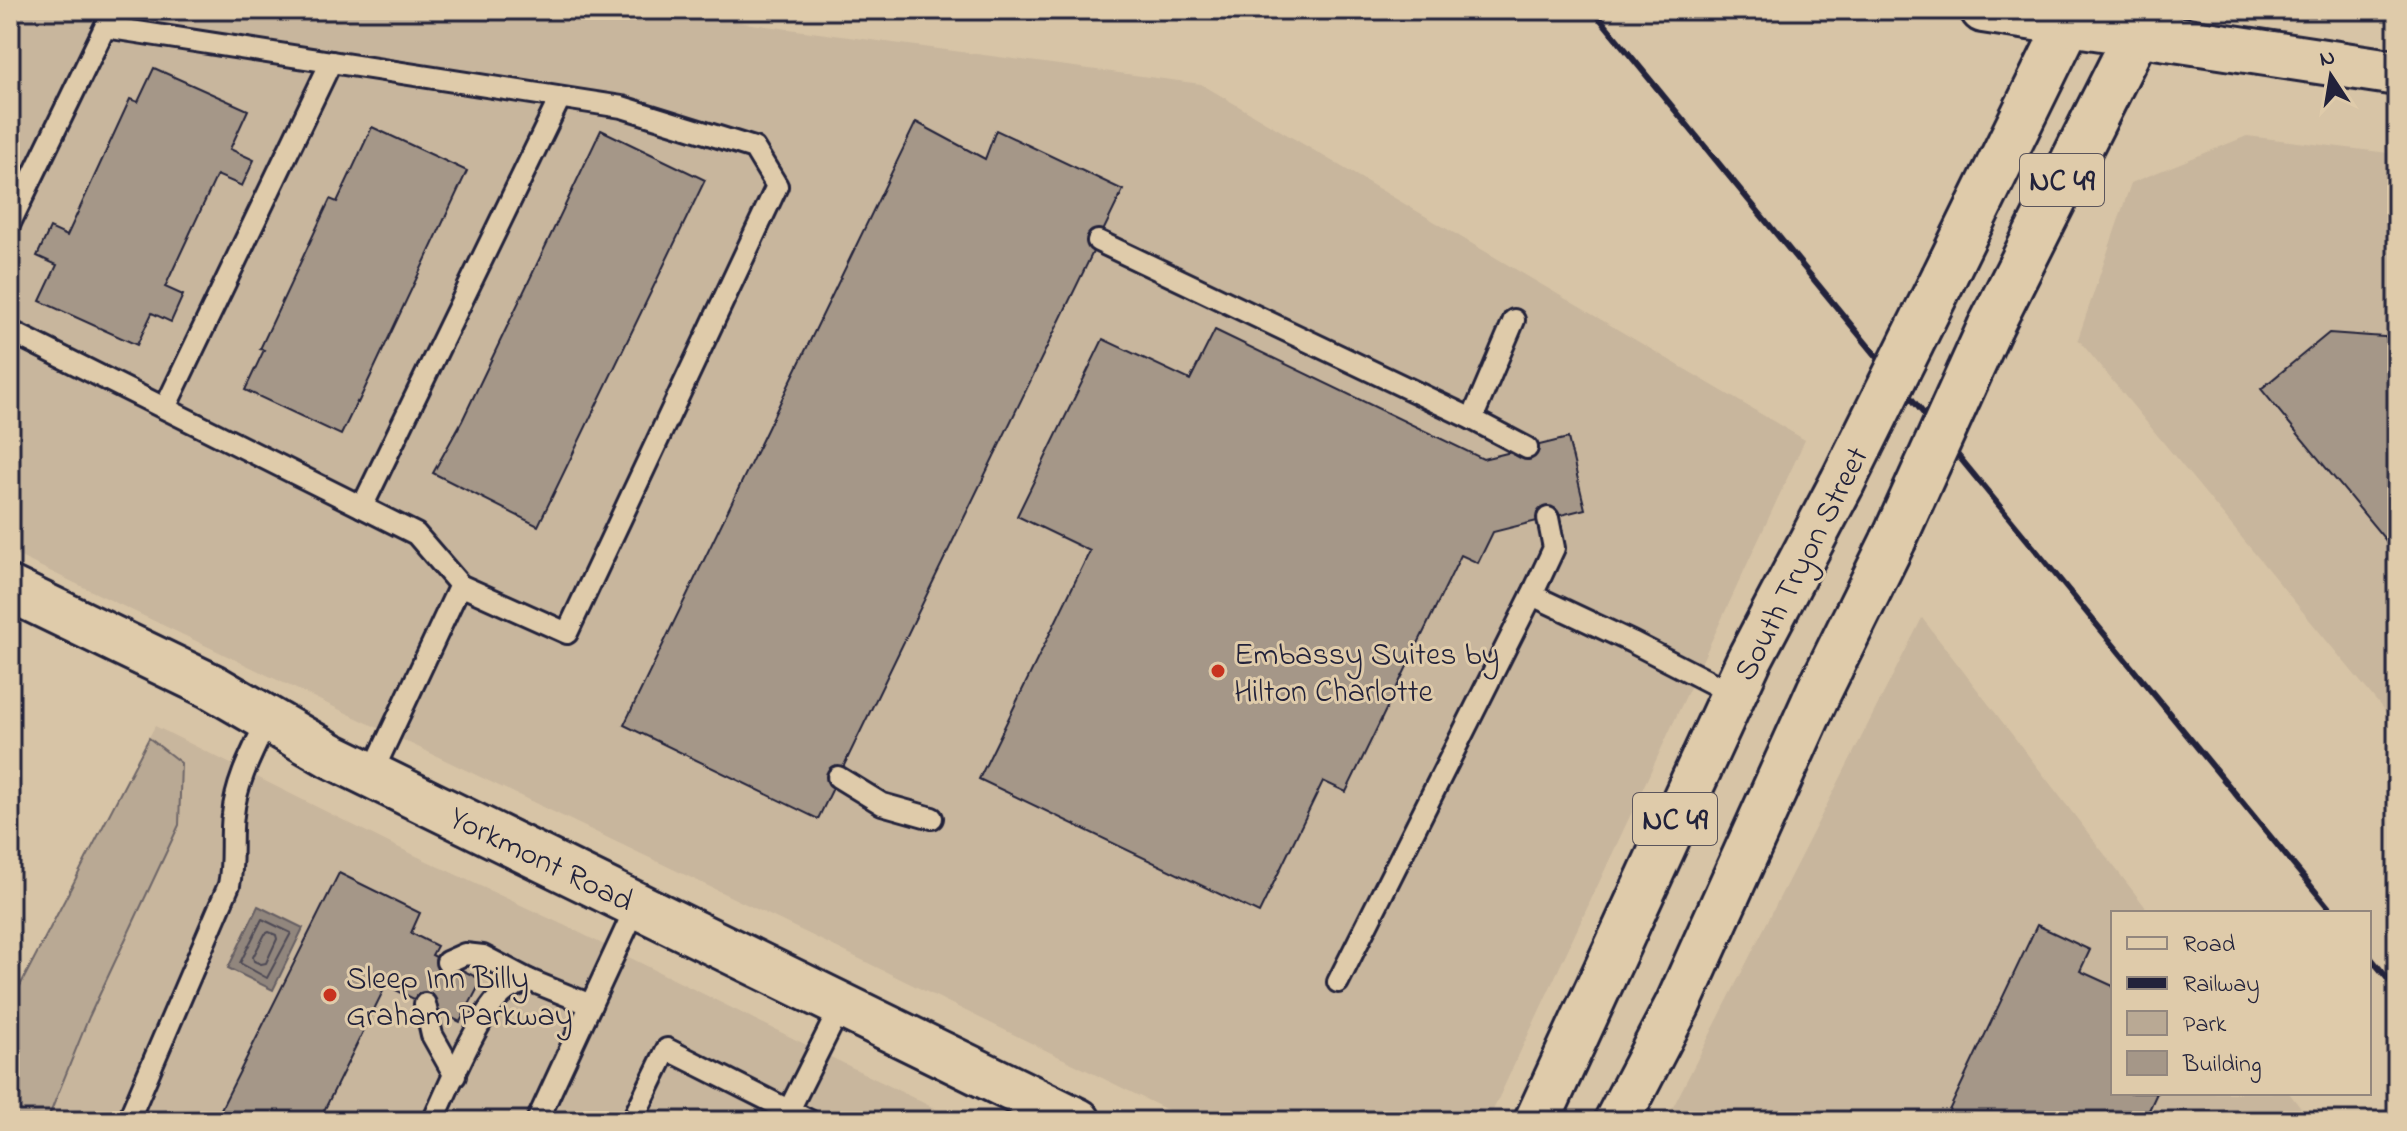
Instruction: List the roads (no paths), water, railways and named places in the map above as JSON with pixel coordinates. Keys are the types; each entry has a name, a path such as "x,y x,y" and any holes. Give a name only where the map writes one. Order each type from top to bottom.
{"main road":[{"path":"1983,10 2143,22 2397,73"},
{"name":"South Tryon Street","path":"1537,1121 1733,694 1842,483 2072,16"},
{"name":"NC 49","path":"1617,1121 1678,1004 1819,691 1893,541 1990,327 2143,22"},
{"name":"Yorkmont Road","path":"10,589 211,686 371,775 1078,1121"}],"lane":[{"path":"10,223 105,27 622,107 754,148 777,186 567,633 460,585 416,534 10,331"},
{"path":"165,408 331,62"},
{"path":"362,507 560,98"},
{"path":"1098,241 1527,448"},
{"path":"1472,419 1514,320"},
{"path":"1338,982 1554,548 1548,518"},
{"path":"371,775 460,585"},
{"path":"1532,595 1733,694"},
{"path":"128,1121 229,885 234,862 233,815 242,776 268,719"},
{"path":"838,777 882,804 932,818"},
{"path":"537,1121 637,905"},
{"path":"447,962 465,954 483,956 529,980 591,1005"},
{"path":"433,1121 494,1002 505,991 529,980"},
{"path":"425,1004 432,1035 455,1076"},
{"path":"789,1110 842,1004"},
{"path":"632,1121 667,1049 810,1121"}],"water":[{"path":"258,906 303,928 273,990 228,968"}],"railway":[{"path":"1593,10 2331,911"},
{"path":"2371,958 2397,990"}],"place":[{"name":"Embassy Suites by Hilton Charlotte","path":"1218,671"},
{"name":"Sleep Inn Billy Graham Parkway","path":"330,995"}]}
